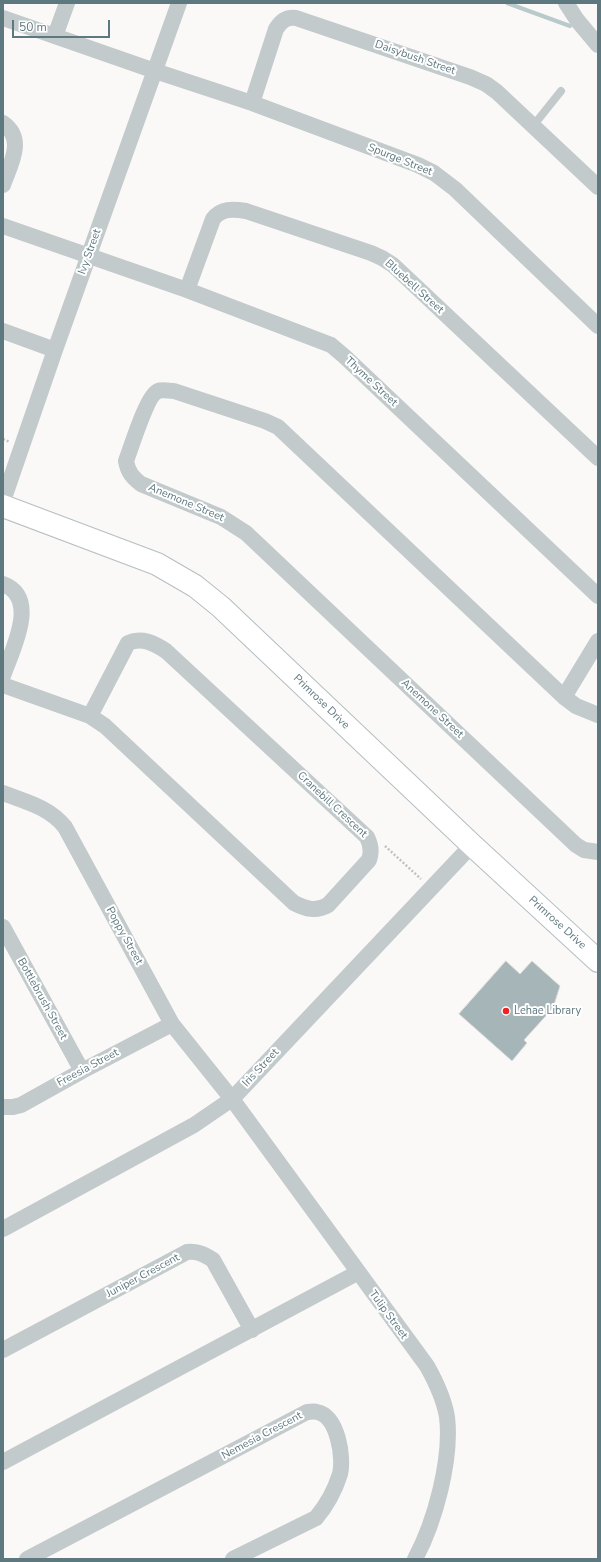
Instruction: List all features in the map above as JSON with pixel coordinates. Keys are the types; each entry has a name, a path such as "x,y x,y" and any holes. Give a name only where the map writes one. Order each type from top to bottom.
{"street":[{"path":"56,36 67,3"},
{"name":"Ivy Street","path":"3,501 55,350 179,3"},
{"path":"566,3 584,29 598,45"},
{"name":"Spurge Street","path":"3,18 154,71 252,103 418,165 434,173 455,189 598,326"},
{"name":"Daisybush Street","path":"252,103 276,29 280,22 290,18 296,18 470,77 486,84 497,92 598,187"},
{"path":"3,123 14,135 16,150 3,185"},
{"name":"Bluebell Street","path":"187,290 213,219 217,214 229,210 246,211 371,253 393,265 598,458"},
{"name":"Thyme Street","path":"3,226 187,290 331,345 598,596"},
{"path":"3,331 55,350"},
{"name":"Anemone Street","path":"598,715 580,708 564,696 278,427 265,421 174,391 159,390 154,394 147,404 126,461 128,470 133,478 141,484 221,517 246,533 576,845 584,850 598,852"},
{"name":"Primrose Drive","path":"3,506 157,564 195,586 222,607 472,845 597,957"},
{"path":"3,584 11,586 16,592 21,605 22,614 19,631 3,676"},
{"name":"Cranebill Crescent","path":"3,685 90,716 105,726 294,903 305,908 315,910 328,905 369,860 371,855 370,843 367,837 166,651 158,646 140,640 128,643 90,716"},
{"path":"564,696 598,641"},
{"name":"Poppy Street","path":"3,793 43,808 58,819 65,827 172,1024 232,1099"},
{"name":"Iris Street","path":"3,1229 194,1125 232,1099 472,845"},
{"name":"Bottlebrush Street","path":"3,928 82,1071"},
{"name":"Freesia Street","path":"3,1108 21,1105 172,1024"},
{"name":"Tulip Street","path":"232,1099 427,1366 439,1389 447,1417 447,1440 438,1496 432,1522 415,1559"},
{"name":"Juniper Crescent","path":"3,1350 187,1252 192,1251 203,1254 213,1260 252,1330"},
{"path":"3,1462 358,1273"},
{"name":"Nemesia Crescent","path":"27,1559 307,1412 317,1412 323,1415 330,1422 335,1432 339,1443 342,1463 340,1474 328,1501 316,1518 240,1557"}],"lane":[{"path":"533,126 561,91"}],"path":[{"path":"370,843 384,845 431,888"}],"building":[{"name":"Lehae Library","path":"506,961 520,974 532,961 560,986 553,1008 524,1040 527,1043 512,1061 459,1014"}],"waterway":[{"path":"507,3 570,26"}],"place":[{"name":"Lehae Library","path":"506,1011"}]}
